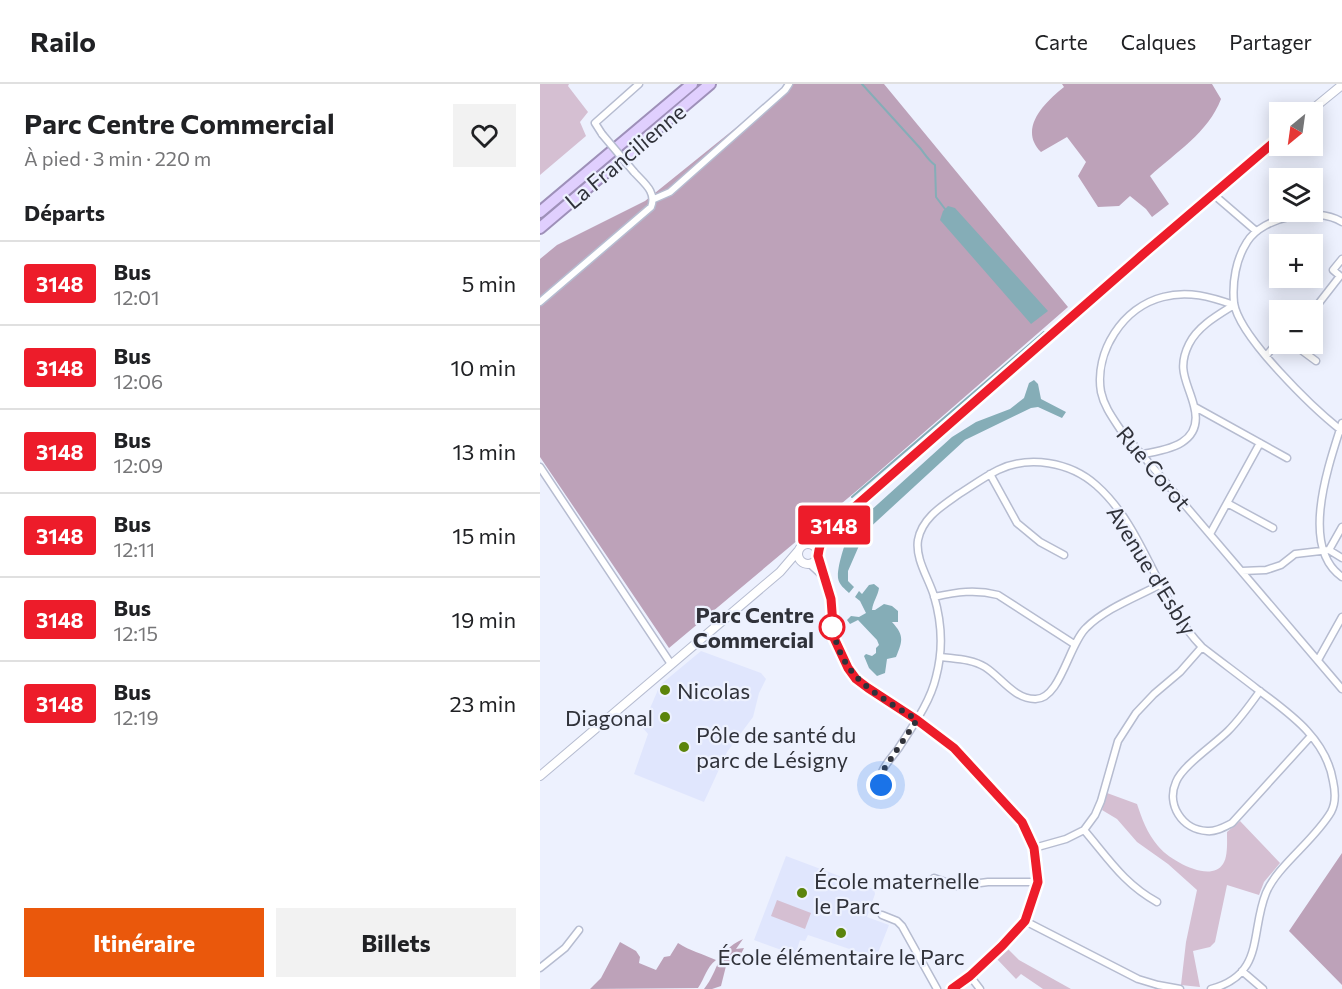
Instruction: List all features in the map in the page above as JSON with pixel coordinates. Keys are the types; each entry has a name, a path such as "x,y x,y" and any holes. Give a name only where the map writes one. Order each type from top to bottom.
{"highway":[{"name":"La Francilienne","path":"540,212 692,84"},
{"name":"La Francilienne","path":"540,228 710,84"}],"street":[{"path":"540,302 651,207 654,199 651,191 595,123 639,84"},
{"path":"654,199 670,192 789,84"},
{"path":"1322,102 1342,86"},
{"path":"780,572 802,545 825,533 1269,146"},
{"path":"1213,194 1256,231"},
{"path":"1341,219 1321,214 1300,214 1284,218 1256,231 1248,241 1235,269 1234,305 1245,327 1266,356 1296,389 1341,428 1322,500 1318,526 1319,540 1326,551 1330,567 1342,577"},
{"path":"1322,300 1340,276 1333,270 1342,259"},
{"name":"Rue Corot","path":"1234,305 1200,294 1164,296 1148,302 1129,315 1110,341 1102,362 1101,393 1107,410 1120,429 1341,685"},
{"path":"1142,454 1165,451 1180,445 1192,432 1196,420 1195,407 1183,375 1184,360 1189,344 1199,329 1234,305"},
{"path":"1266,356 1269,352"},
{"path":"1306,354 1316,362"},
{"path":"1195,407 1287,458"},
{"path":"1209,534 1260,443"},
{"name":"Avenue d'Esbly","path":"881,785 882,772 917,720 935,681 941,657 940,629 934,597 918,550 921,531 932,514 990,474 1017,463 1044,461 1071,469 1095,484 1131,529 1178,617 1191,636 1202,647 1281,706 1324,752 1331,769 1335,790 1334,808 1322,828 1274,879 1266,893 1254,950 1242,971"},
{"path":"540,467 671,664"},
{"path":"990,474 1017,523 1040,542 1064,555"},
{"path":"1227,503 1273,528"},
{"path":"1326,551 1342,527"},
{"path":"540,776 780,572 789,566 815,561 825,533"},
{"path":"809,543 814,545 818,553 831,599 834,638 848,668 856,679 954,748 1022,822 1034,848 1038,882 1025,921 1011,938 970,976 952,989"},
{"path":"798,551 798,558 825,579"},
{"path":"1242,571 1266,570 1281,565 1295,555 1326,551 1342,558"},
{"path":"941,657 971,661 986,668 1018,694 1037,699 1047,696 1055,687 1074,644 1085,628 1099,617 1161,584"},
{"path":"934,597 966,590 985,591 998,595 1074,644"},
{"path":"1318,660 1342,617"},
{"path":"1034,848 1066,839 1084,830 1095,815 1101,801 1118,741 1136,712 1180,672 1202,647"},
{"path":"1260,691 1230,729 1183,770 1176,779 1173,803 1185,823 1195,830 1207,832 1220,830 1232,823 1311,736"},
{"path":"1084,830 1125,880 1157,902"},
{"path":"934,878 957,886 988,882 1038,882"},
{"path":"882,915 897,921 902,926 937,989"},
{"path":"1025,921 1138,979 1180,989"},
{"path":"540,968 565,948 579,930"},
{"path":"1211,989 1228,982 1242,971 1263,989"},
{"path":"970,976 980,989"}],"shaded area":[{"path":"540,84 569,84 568,86 588,112 580,122 586,136 540,175"},
{"path":"790,84 884,84 1068,307 860,488 669,648 540,457 540,259 557,245 645,201"},
{"path":"1062,84 1212,84 1221,99 1208,122 1200,132 1150,176 1169,204 1152,217 1130,196 1119,206 1098,207 1078,176 1086,162 1067,137 1041,152 1032,134 1033,126 1042,109 1064,87"},
{"path":"948,206 955,208 1048,311 1031,324 940,220 943,211"},
{"path":"1034,380 1038,384 1041,399 1066,412 1062,418 1038,407 1031,408 965,440 865,532 848,571 848,581 854,587 849,593 842,587 838,573 842,552 852,527 858,526 868,513 952,437 976,422 1010,409 1024,398 1029,383"},
{"path":"874,584 879,588 872,610 884,604 898,611 898,622 892,622 901,638 896,657 887,659 885,673 877,676 869,668 864,656 866,654 872,656 876,653 879,645 877,640 858,620 850,624 847,620 851,616 859,617 866,613 860,601 855,597 859,591 862,594 869,585"},
{"path":"701,651 761,673 766,679 759,693 753,717 727,752 704,802 634,774 648,734 642,727 660,685"},
{"path":"1107,793 1137,804 1148,831 1158,846 1171,857 1189,867 1199,871 1217,870 1225,861 1227,832 1240,821 1280,863 1264,882 1259,895 1227,885 1215,942 1210,947 1193,951 1200,987 1181,985 1186,942 1197,890 1168,864 1137,842 1117,819 1102,810"},
{"path":"1342,853 1342,985 1289,931"},
{"path":"786,856 874,889 875,894 867,917 889,925 876,958 808,935 805,941 800,940 795,955 754,940"},
{"path":"777,900 811,913 805,929 771,916"},
{"path":"743,939 736,949 744,948 741,954 726,966 721,986 704,989 727,949"},
{"path":"620,942 636,951 640,957 639,963 656,970 664,957 670,956 678,943 716,960 698,988 590,989 601,978"},
{"path":"1008,949 1019,960 1071,989 1043,989 1021,974 1016,979 996,958"}],"waterway":[{"path":"862,84 935,165 936,197 945,209"},
{"path":"852,497 1044,332"}],"bus line":[{"name":"3148","path":"952,989 970,976 1011,938 1025,921 1038,882 1034,848 1022,822 954,748 856,679 848,668 834,638 831,599 818,550 825,533 968,406 1269,146"}],"place":[{"name":"Parc Centre Commercial","path":"832,627"},
{"name":"Nicolas","path":"665,690"},
{"name":"Diagonal","path":"665,717"},
{"name":"Pôle de santé du parc de Lésigny","path":"684,747"},
{"name":"École maternelle le Parc","path":"802,893"},
{"name":"École élémentaire le Parc","path":"841,933"}],"route":[{"path":"832,627 832,624 838,648 856,679 917,720 882,772 881,785"}]}
